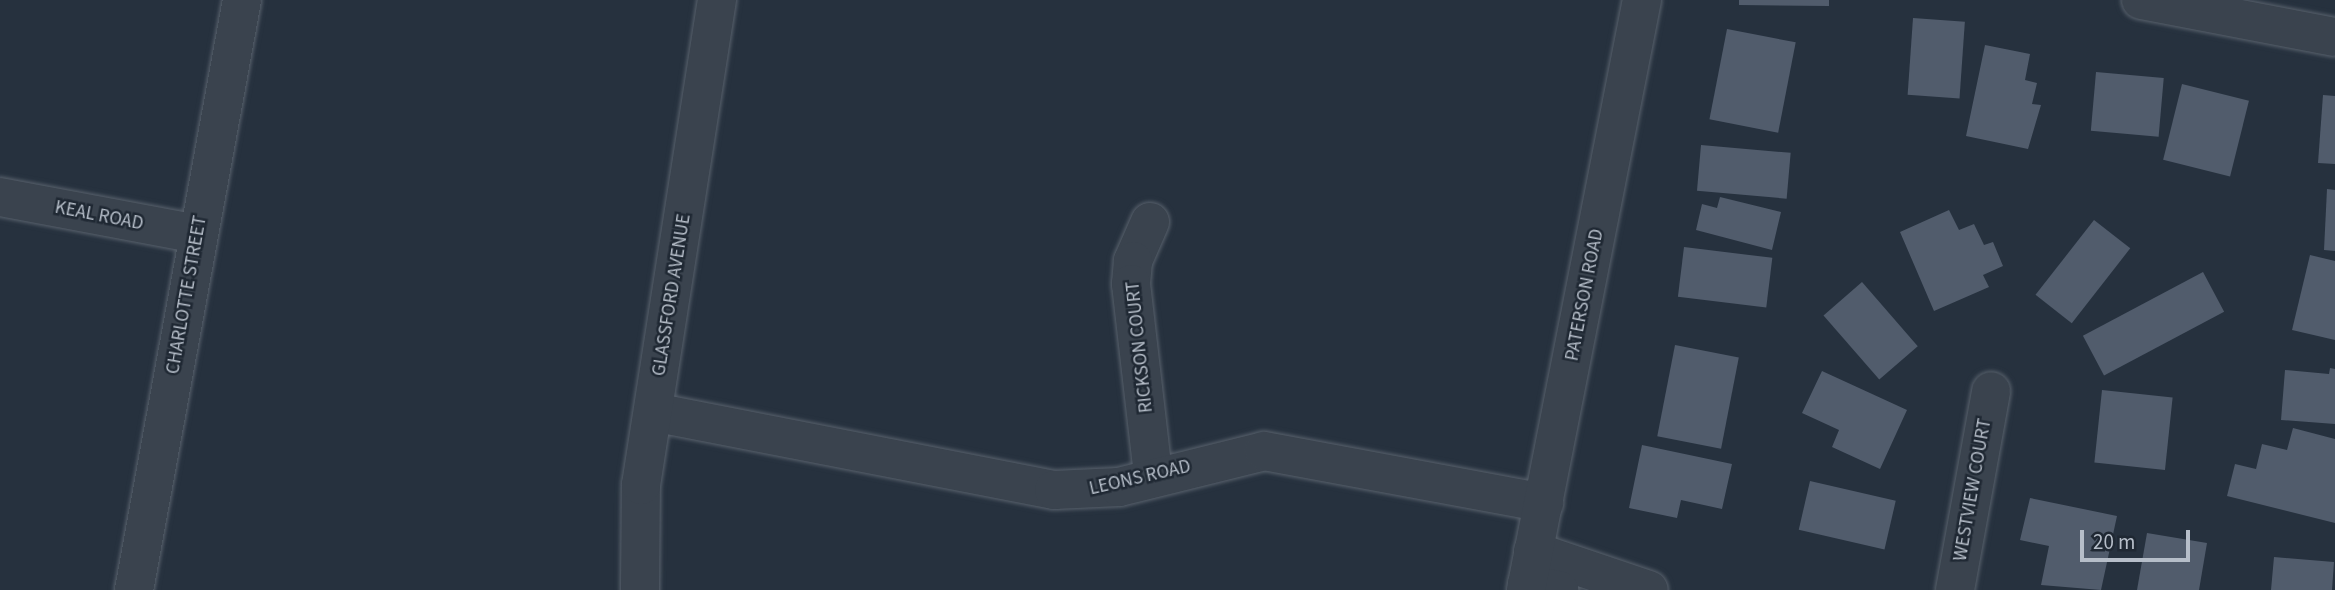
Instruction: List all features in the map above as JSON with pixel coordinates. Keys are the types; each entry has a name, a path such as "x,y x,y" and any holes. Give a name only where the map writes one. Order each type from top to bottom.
{"street":[{"name":"CHARLOTTE STREET","path":"134,590 242,0"},
{"name":"GLASSFORD AVENUE","path":"640,590 637,534 653,412 717,0"},
{"name":"PATERSON ROAD","path":"1537,579 1544,503 1642,0"},
{"path":"2141,0 2335,37"},
{"name":"KEAL ROAD","path":"0,197 198,234"},
{"name":"RICKSON COURT","path":"1150,222 1133,261 1131,284 1153,475"},
{"name":"WESTVIEW COURT","path":"1955,590 1991,391"},
{"name":"LEONS ROAD","path":"653,412 1054,490 1119,487 1153,475 1264,451 1544,503"},
{"path":"1537,579 1649,590"}],"building":[{"path":"1739,0 1829,0 1829,6 1739,5"},
{"path":"1913,18 1965,22 1960,98 1908,95"},
{"path":"1727,29 1796,42 1778,133 1709,119"},
{"path":"1985,45 2030,54 2025,80 2037,83 2032,104 2041,105 2028,149 1966,136"},
{"path":"2096,72 2164,78 2159,137 2091,131"},
{"path":"2182,84 2249,101 2230,176 2163,160"},
{"path":"2323,95 2335,96 2335,164 2318,163"},
{"path":"1701,145 1791,153 1787,199 1697,191"},
{"path":"2327,189 2335,190 2335,251 2324,250"},
{"path":"1720,197 1781,212 1772,250 1696,230 1702,204 1717,208"},
{"path":"1949,210 1959,230 1974,224 1984,245 1993,242 2003,266 1983,275 1989,287 1934,311 1900,232"},
{"path":"2094,220 2130,248 2072,323 2036,295"},
{"path":"1684,247 1772,258 1766,307 1678,297"},
{"path":"2310,255 2335,261 2335,340 2292,330"},
{"path":"2203,272 2224,312 2104,376 2083,336"},
{"path":"1862,282 1918,346 1879,380 1824,315"},
{"path":"1675,345 1739,357 1721,449 1657,436"},
{"path":"2330,368 2335,369 2335,424 2281,420 2285,370 2329,374"},
{"path":"1822,371 1907,410 1880,469 1832,447 1839,430 1802,413"},
{"path":"2102,390 2173,397 2165,470 2094,463"},
{"path":"2293,428 2335,439 2335,523 2227,496 2235,464 2256,469 2262,444 2287,450"},
{"path":"1642,445 1732,464 1722,509 1681,500 1677,518 1629,508"},
{"path":"1810,481 1896,501 1884,550 1799,530"},
{"path":"2030,498 2117,516 2101,590 2041,585 2049,546 2020,540"},
{"path":"2147,533 2207,543 2199,590 2137,590"},
{"path":"2274,557 2334,562 2332,590 2271,590"}]}
